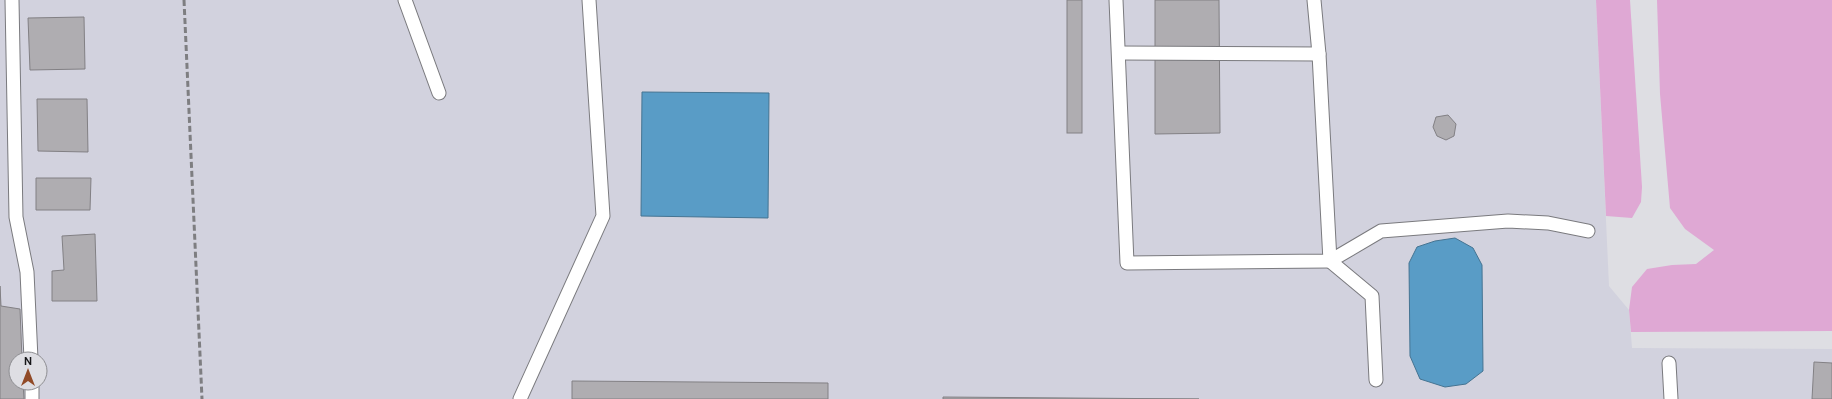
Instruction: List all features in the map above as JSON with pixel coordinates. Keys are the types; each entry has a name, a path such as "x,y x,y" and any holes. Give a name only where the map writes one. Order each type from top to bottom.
{"lane":[{"path":"12,0 16,217 27,272 31,351"},
{"path":"405,0 439,93"},
{"path":"520,399 603,216 589,0"},
{"path":"1116,0 1127,264 1330,261 1381,231 1508,221 1548,223 1588,231"},
{"path":"1314,0 1319,54 1330,261 1372,296 1376,380"},
{"path":"1119,53 1319,54"},
{"path":"1669,363 1671,399"}],"shaded area":[{"path":"0,0 1596,0 1609,286 1629,310 1632,348 1832,349 1832,399 0,399"},
{"path":"1596,0 1630,0 1642,187 1641,202 1632,218 1606,216"},
{"path":"1657,0 1832,0 1832,331 1631,332 1629,310 1632,287 1647,269 1672,265 1696,264 1714,250 1685,229 1670,208 1660,94"}],"water":[{"path":"642,92 769,93 768,218 641,216"},
{"path":"1455,238 1473,248 1482,265 1483,371 1466,384 1445,387 1420,379 1410,356 1409,263 1417,247 1435,241"}],"building":[{"path":"1067,0 1082,0 1082,133 1067,133"},
{"path":"1155,0 1219,0 1220,133 1155,134"},
{"path":"84,17 85,69 30,70 28,18"},
{"path":"37,99 87,99 88,152 38,151"},
{"path":"1448,115 1456,124 1454,136 1446,140 1437,136 1433,127 1436,117"},
{"path":"36,178 91,178 90,210 36,210"},
{"path":"95,234 97,301 52,301 52,271 64,270 62,236"},
{"path":"0,286 1,306 20,309 22,351 8,351 8,391 24,391 24,399 0,399"},
{"path":"1814,362 1832,363 1832,399 1812,399"},
{"path":"572,381 828,383 828,399 572,399"},
{"path":"943,397 1199,399 943,399"}],"railway":[{"path":"184,0 202,399"}]}
